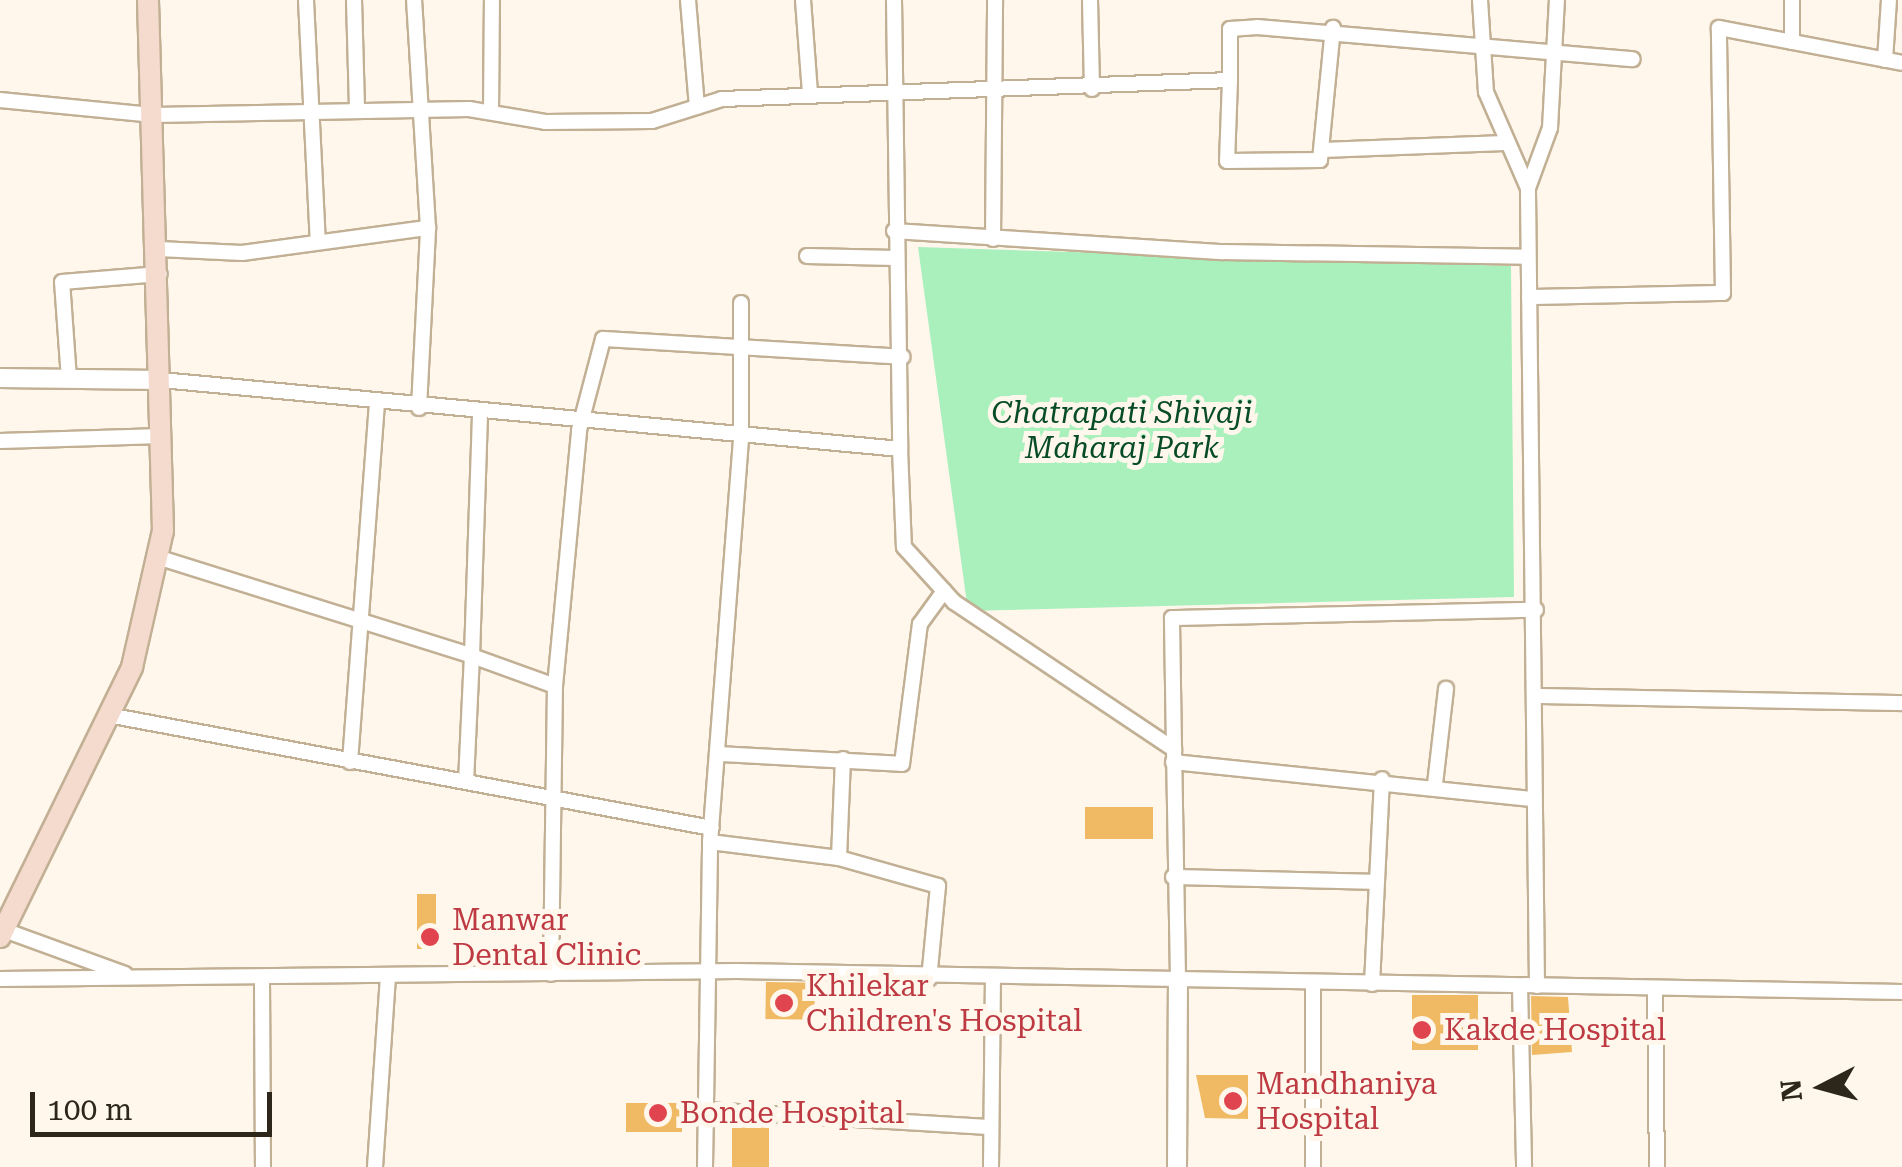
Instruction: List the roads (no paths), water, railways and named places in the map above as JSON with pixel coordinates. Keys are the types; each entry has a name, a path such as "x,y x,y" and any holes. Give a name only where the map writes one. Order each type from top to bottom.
{"main road":[{"path":"2,934 132,667 157,556 162,436 160,274 148,0"}],"street":[{"path":"306,0 318,242"},
{"path":"354,0 357,110"},
{"path":"414,0 428,228 419,408"},
{"path":"491,110 492,0"},
{"path":"688,0 697,107"},
{"path":"804,0 810,94"},
{"path":"894,0 898,95 894,232 902,356 904,547 944,591 1173,756 1435,784 1534,799"},
{"path":"993,239 995,0"},
{"path":"1090,0 1092,90"},
{"path":"1480,0 1478,46 1504,143 1528,188"},
{"path":"1537,986 1536,610 1528,188 1550,128 1558,0"},
{"path":"1792,0 1792,42"},
{"path":"1885,60 1888,0"},
{"path":"1332,28 1320,160 1228,162 1230,29 1332,28 1557,56 1633,59"},
{"path":"1529,297 1723,293 1718,28 1902,63"},
{"path":"0,100 154,115 491,110 545,122 652,120 697,107 810,94 1092,90 1230,80"},
{"path":"1323,150 1504,143"},
{"path":"159,249 242,252 428,228"},
{"path":"894,232 1528,258"},
{"path":"807,256 896,258"},
{"path":"69,379 62,282 160,274"},
{"path":"704,1167 711,835 741,436 741,303"},
{"path":"552,974 547,872 558,800 555,686 581,421 602,339 902,356"},
{"path":"0,378 161,380 419,408 900,449"},
{"path":"350,762 364,624 377,402"},
{"path":"466,782 480,413"},
{"path":"0,441 162,436"},
{"path":"157,556 315,600 364,624 555,686"},
{"path":"720,754 902,764 920,624 944,591"},
{"path":"1177,1167 1172,618 1536,610"},
{"path":"1435,784 1446,689"},
{"path":"1535,696 1902,703"},
{"path":"108,715 558,800 711,835 839,858 938,886 929,980"},
{"path":"839,858 844,759"},
{"path":"1372,984 1373,882 1382,780"},
{"path":"1173,877 1373,882"},
{"path":"2,934 130,976"},
{"path":"0,979 130,976 262,981 709,971 929,980 1902,992"},
{"path":"375,1167 388,976"},
{"path":"991,1167 993,980"},
{"path":"262,981 263,1167"},
{"path":"1313,983 1313,1167"},
{"path":"1520,986 1524,1167"},
{"path":"1656,988 1657,1167"},
{"path":"703,1110 989,1127"}],"place":[{"name":"Manwar Dental Clinic","path":"430,937"},
{"name":"Khilekar Children's Hospital","path":"784,1003"},
{"name":"Kakde Hospital","path":"1422,1030"},
{"name":"Mandhaniya Hospital","path":"1233,1101"},
{"name":"Bonde Hospital","path":"658,1113"}],"park label":[{"name":"Chatrapati Shivaji Maharaj Park","path":"1122,430"}]}
